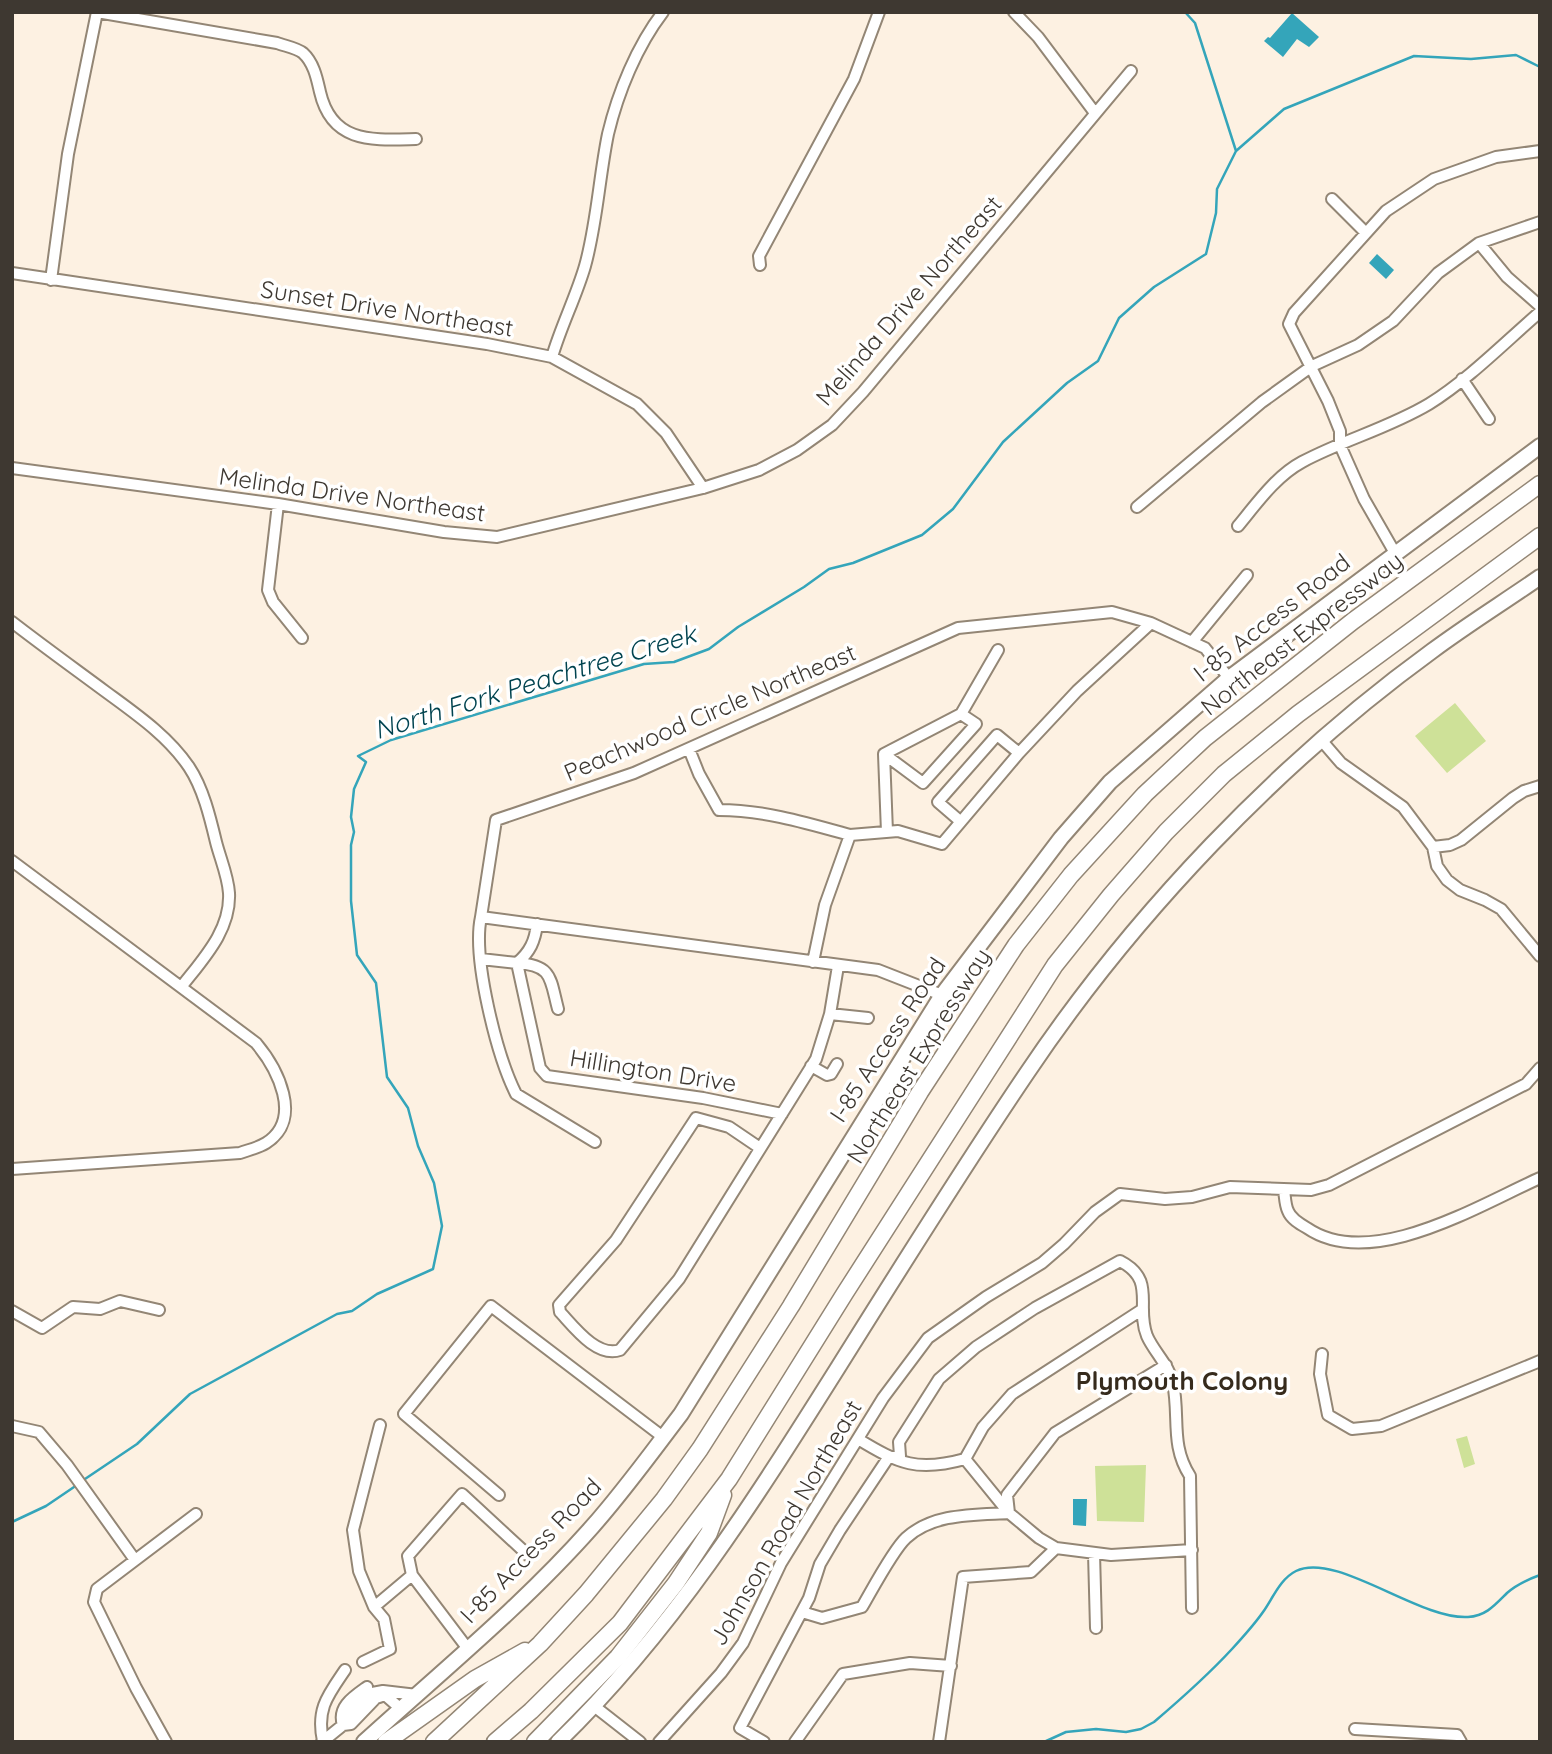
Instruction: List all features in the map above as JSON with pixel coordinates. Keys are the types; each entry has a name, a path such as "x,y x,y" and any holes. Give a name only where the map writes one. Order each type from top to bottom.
{"highway":[{"name":"Northeast Expressway","path":"434,1742 540,1644 664,1499 791,1306 920,1092 1016,945 1071,875 1145,794 1205,738 1353,621 1540,484"},
{"path":"495,1742 531,1711 620,1623 729,1479 1055,965 1111,895 1166,832 1224,774 1298,714 1540,536"},
{"path":"535,1742 618,1657 676,1583 709,1533 729,1479"},
{"path":"386,1742 475,1679 540,1644"}],"main road":[{"name":"I-85 Access Road","path":"364,1742 541,1581 592,1527 681,1414 942,995 1061,838 1110,782 1229,678 1540,446"},
{"path":"558,1742 594,1706 673,1615 715,1556 793,1440 1026,1074 1119,949 1210,847 1322,741 1430,652 1540,577"}],"street":[{"path":"51,280 68,154 97,12 277,43 302,52 314,68 326,110 337,128 373,140 416,139"},
{"path":"552,357 585,266 608,133 627,76 663,12"},
{"path":"760,265 759,256 854,79 879,12"},
{"path":"1014,12 1045,46 1095,113"},
{"name":"Melinda Drive Northeast","path":"12,468 278,504 444,532 498,537 703,488 760,470 797,450 832,425 863,392 1131,71"},
{"path":"1395,552 1364,499 1340,445 1340,431 1312,366 1289,324 1294,313 1386,211 1434,179 1496,157 1540,151"},
{"path":"1332,199 1366,233"},
{"path":"1137,507 1262,402 1312,366 1358,345 1393,321 1438,273 1479,243 1540,222"},
{"path":"1479,243 1507,277 1540,306"},
{"name":"Sunset Drive Northeast","path":"12,273 487,344 552,357 637,404 666,433 703,488"},
{"path":"1238,526 1272,484 1301,462 1418,410 1462,379 1540,312"},
{"path":"1462,379 1489,419"},
{"path":"278,504 268,590 273,602 302,638"},
{"path":"1192,642 1247,575"},
{"name":"Peachwood Circle Northeast","path":"481,917 496,820 634,773 958,628 1112,612 1152,623 1205,648 1229,678"},
{"path":"12,622 150,725 174,747 191,769 214,834 229,892 228,911 221,932 211,950 182,986"},
{"path":"689,749 719,810 739,810 796,820 850,835 898,831 942,844 1019,753 1077,691 1152,623"},
{"path":"884,754 961,714 998,650"},
{"path":"884,754 923,783 976,724 961,714"},
{"path":"960,821 938,802 997,735 1019,753"},
{"path":"1322,741 1341,763 1403,807 1433,847 1437,866 1447,880 1460,890 1501,909 1540,956"},
{"path":"884,754 887,832"},
{"path":"1433,847 1456,844 1524,791 1540,786"},
{"path":"813,962 825,905 850,835"},
{"path":"12,861 256,1043 271,1061 281,1082 284,1105 283,1122 275,1135 265,1144 240,1153 12,1169"},
{"path":"594,1142 516,1094 506,1073 486,995 478,934 481,917 878,970 942,995"},
{"path":"517,963 528,953 535,938 537,924"},
{"path":"481,959 534,964 543,968 550,975 558,1009"},
{"name":"Hillington Drive","path":"517,963 540,1068 547,1076 703,1098 782,1114"},
{"path":"760,1148 729,1127 696,1118 616,1240 559,1305 559,1312 597,1347 612,1353 620,1350 679,1279 811,1066 823,1041 838,966"},
{"path":"830,1014 867,1018"},
{"path":"811,1066 827,1075 831,1074 837,1064"},
{"name":"Johnson Road Northeast","path":"659,1742 721,1674 743,1643 781,1563 883,1398 928,1338 986,1297 1042,1263 1109,1201 1121,1194 1165,1199 1192,1197 1230,1187 1311,1190 1329,1185 1514,1091 1526,1084 1540,1068"},
{"path":"1284,1189 1288,1212 1294,1219 1320,1237 1352,1243 1389,1241 1457,1218 1487,1201 1540,1178"},
{"path":"764,1742 740,1728 810,1598 820,1564 839,1530 888,1458 900,1456 899,1441 939,1379 976,1347 1035,1308 1119,1261 1133,1268 1143,1286 1147,1335 1166,1365 1173,1382 1180,1461 1191,1476 1192,1608"},
{"path":"42,1328 73,1307 100,1309 120,1301 159,1310"},
{"path":"499,1495 404,1414 491,1306 663,1437"},
{"path":"858,1439 888,1458 909,1464 940,1466 965,1459 983,1427 1012,1394 1143,1309"},
{"path":"12,1311 42,1328 50,1337"},
{"path":"1322,1354 1320,1374 1328,1415 1352,1429 1381,1426 1540,1362"},
{"path":"1009,1513 1007,1495 1055,1433 1166,1365"},
{"path":"363,1662 390,1649 384,1619 374,1607 359,1571 353,1530 380,1425"},
{"path":"12,1426 39,1432 67,1465 135,1560"},
{"path":"965,1459 1009,1513 1039,1538 1056,1548 1111,1555 1192,1550"},
{"path":"468,1648 412,1575 408,1556 462,1494 528,1555"},
{"path":"802,1612 822,1618 862,1607 904,1539 927,1524 949,1517 1009,1513"},
{"path":"166,1742 94,1602 97,1588 196,1514"},
{"path":"939,1742 963,1577 1031,1572 1056,1548"},
{"path":"1094,1553 1096,1628"},
{"path":"374,1607 412,1575"},
{"path":"795,1742 843,1674 910,1663 951,1666"},
{"path":"345,1670 324,1702 320,1726 323,1742 343,1725 367,1694 383,1690 417,1695"},
{"path":"355,1707 385,1695 401,1709"},
{"path":"594,1706 640,1742"},
{"path":"1355,1729 1388,1737 1457,1735 1461,1742"}],"green space":[{"path":"1455,703 1486,741 1447,773 1415,736"},
{"path":"1467,1436 1475,1464 1464,1468 1456,1439"},
{"path":"1146,1465 1144,1522 1097,1521 1095,1466"}],"water":[{"path":"1292,13 1319,37 1309,47 1297,39 1283,57 1264,41 1270,38"},
{"path":"1377,254 1394,270 1386,279 1369,263"},
{"path":"1073,1499 1087,1499 1086,1526 1073,1525"}],"waterway":[{"path":"1185,12 1195,23 1236,151"},
{"name":"North Fork Peachtree Creek","path":"82,1481 137,1444 190,1394 337,1314 352,1311 377,1294 433,1269 442,1226 434,1183 418,1146 408,1108 387,1077 376,983 357,955 351,901 351,845 354,832 351,817 354,789 366,762 358,756 391,740 644,664 674,662 709,649 738,627 829,569 853,563 922,535 953,509 1003,442 1067,383 1098,361 1119,318 1154,287 1206,254 1216,213 1217,189 1236,151 1284,109 1414,56 1471,59 1516,55 1540,67"},
{"name":"North Fork Peachtree Creek","path":"12,1522 46,1506 77,1485"},
{"path":"1044,1742 1066,1732 1096,1729 1126,1732 1141,1729 1154,1722 1232,1649 1260,1617 1281,1584 1296,1571 1313,1567 1333,1570 1426,1608 1448,1615 1468,1617 1485,1612 1514,1587 1540,1575"}],"district":[{"name":"Plymouth Colony","path":"1182,1381"}]}
